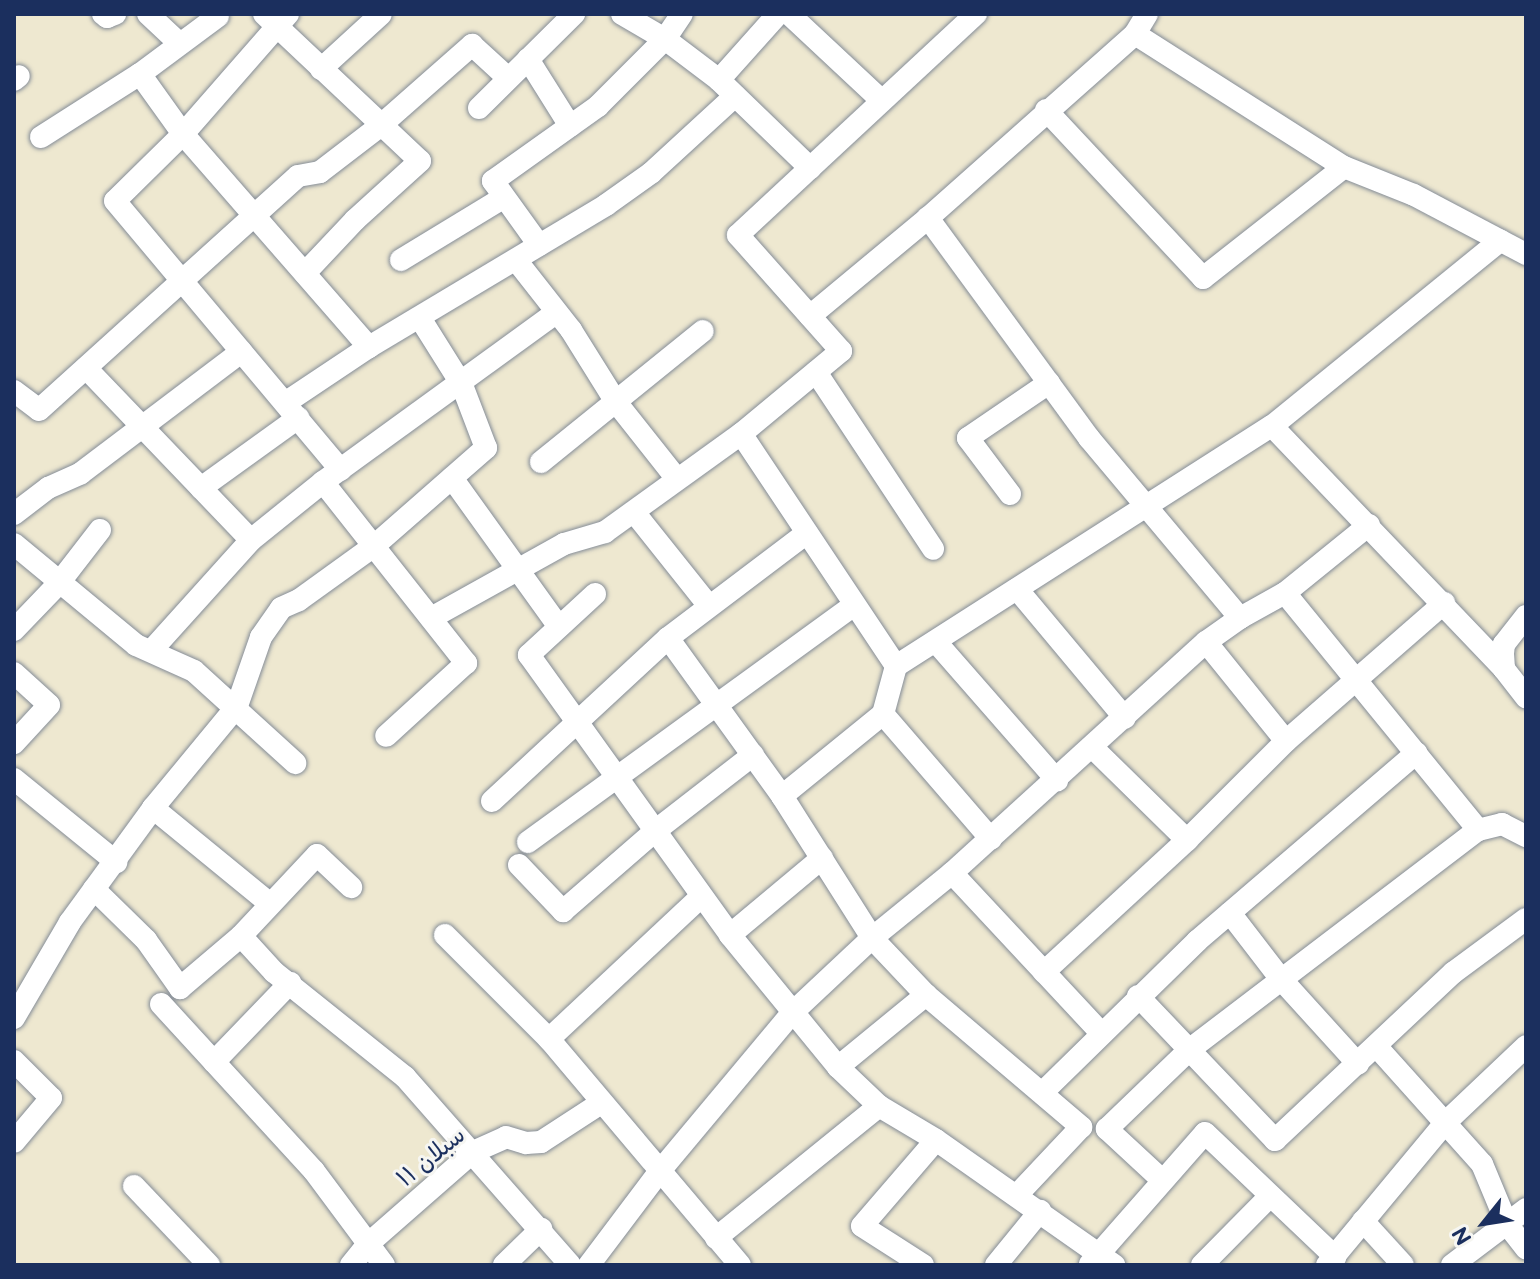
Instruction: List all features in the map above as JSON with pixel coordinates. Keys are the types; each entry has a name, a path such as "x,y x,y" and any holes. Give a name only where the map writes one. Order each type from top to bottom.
{"street":[{"path":"103,14 107,17 115,14"},
{"path":"148,14 179,43"},
{"path":"321,69 381,14"},
{"path":"479,108 574,14"},
{"path":"622,14 665,39 727,88 810,168"},
{"path":"539,245 493,181 598,106 665,39 682,14"},
{"path":"201,488 369,347 516,260 651,173 727,88 778,14"},
{"path":"789,14 881,100"},
{"path":"431,618 515,568 574,540 605,532 741,434 841,351 738,235 976,14"},
{"path":"810,316 928,218 1135,34 1147,14"},
{"path":"41,137 140,74 218,16"},
{"path":"305,273 355,220 420,161 321,69 276,18 183,134 115,201 292,411 374,546 466,663 386,736"},
{"path":"1135,34 1344,167 1414,195 1526,254"},
{"path":"14,391 39,410 298,176 320,172 380,126 472,45 508,78"},
{"path":"528,59 570,126"},
{"path":"140,74 183,134 369,347"},
{"path":"1046,110 1203,278 1344,167"},
{"path":"401,260 503,198"},
{"path":"928,218 1049,383 1146,507 1240,618"},
{"path":"782,796 883,714 896,666 1272,426 1500,241"},
{"path":"516,260 616,402 677,479"},
{"path":"151,651 251,540 332,476 462,385 556,313"},
{"path":"14,1018 70,922 153,808 237,706 261,637 281,608 299,600 374,546 486,448 462,385 420,318"},
{"path":"541,462 703,331"},
{"path":"14,514 48,488 81,473 241,352"},
{"path":"86,368 251,540"},
{"path":"816,372 933,549"},
{"path":"1010,494 968,438 1049,383"},
{"path":"1272,426 1444,603 1526,697"},
{"path":"741,434 896,666"},
{"path":"452,478 559,627"},
{"path":"634,512 709,606"},
{"path":"589,1265 659,1172 792,1013 872,938 952,873 1057,780 1206,642 1240,618 1285,593 1369,525"},
{"path":"14,630 59,583 100,530"},
{"path":"492,801 668,638 807,533"},
{"path":"14,544 136,645 194,671 237,706 295,763"},
{"path":"1017,589 1125,718"},
{"path":"1285,593 1478,830"},
{"path":"595,594 529,655 579,720 701,897 792,1013 838,1067 879,1106 936,1140 1040,1211 1101,1261 1161,1179 1205,1133 1331,1261 1445,1123 1526,1046"},
{"path":"1044,972 1187,840 1286,741 1444,603"},
{"path":"528,842 854,605"},
{"path":"1504,669 1504,644 1526,616"},
{"path":"668,638 782,796 872,938 926,995 1081,1127 1017,1195"},
{"path":"936,642 1057,780"},
{"path":"1206,642 1286,741"},
{"path":"14,673 49,705 14,743"},
{"path":"883,714 991,839"},
{"path":"1092,747 1187,840"},
{"path":"1043,1092 1138,996 1416,753"},
{"path":"519,865 563,911 655,831 753,755"},
{"path":"14,779 116,862"},
{"path":"153,808 269,903"},
{"path":"1161,1179 1107,1129 1189,1050 1478,830 1502,824 1526,836"},
{"path":"94,889 146,940 180,988 241,936 317,855 351,887"},
{"path":"730,935 822,858"},
{"path":"952,873 1101,1033"},
{"path":"549,1039 701,897"},
{"path":"1230,913 1280,978 1358,1064"},
{"path":"1138,996 1275,1140 1454,972 1526,919"},
{"path":"445,935 549,1039 740,1265"},
{"path":"241,936 290,983 405,1077 570,1265"},
{"path":"214,1062 290,983"},
{"path":"838,1067 926,995"},
{"path":"161,1004 314,1171 384,1265"},
{"path":"1377,1047 1482,1164 1507,1224 1526,1248"},
{"path":"14,1061 51,1098 14,1142"},
{"name":"سبلان ۱۱","path":"351,1265 368,1244 473,1152 506,1137 526,1143 541,1142 601,1103"},
{"path":"716,1238 879,1106"},
{"path":"923,1265 862,1226 936,1140"},
{"path":"134,1186 209,1265"},
{"path":"1202,1265 1270,1196"},
{"path":"1452,1265 1526,1209"},
{"path":"996,1265 1040,1211"},
{"path":"1363,1221 1403,1265"},
{"path":"504,1265 541,1229"}]}
